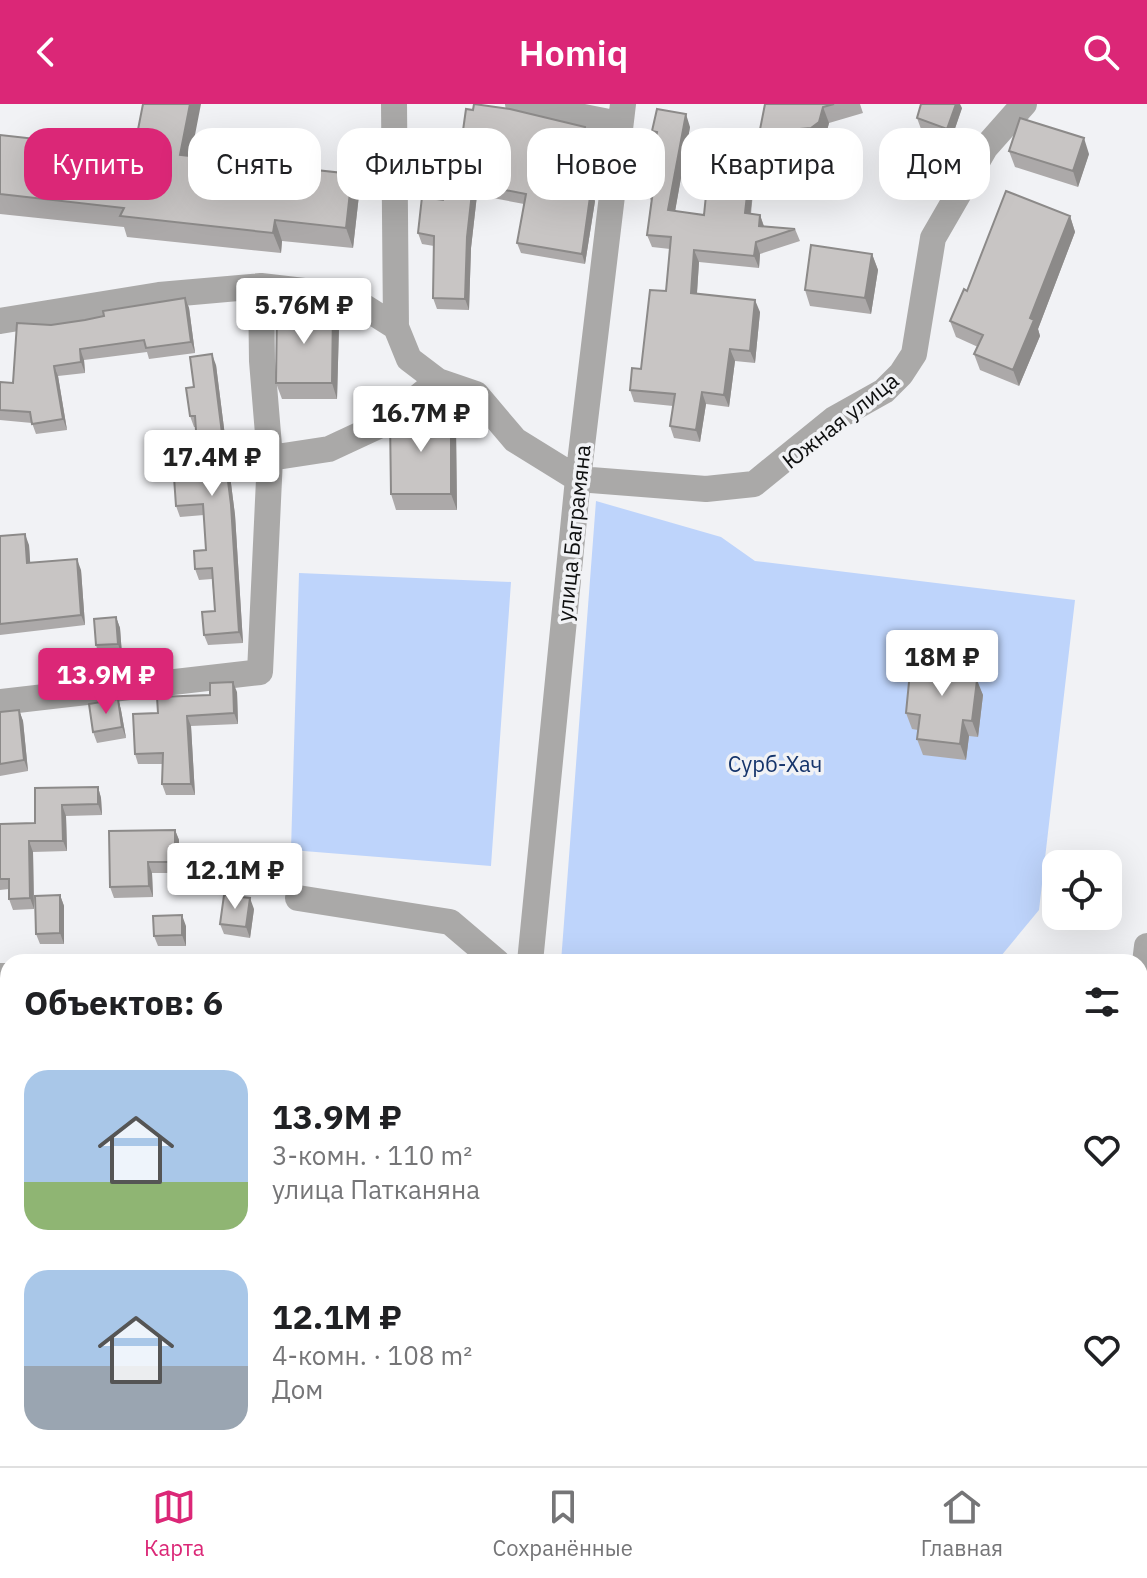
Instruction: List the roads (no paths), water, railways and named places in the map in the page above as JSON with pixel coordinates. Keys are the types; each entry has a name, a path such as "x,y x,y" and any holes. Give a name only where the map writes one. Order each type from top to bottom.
{"street":[{"path":"394,104 396,327 409,359 438,381 476,394 515,440 578,479"},
{"path":"518,104 621,114"},
{"name":"Южная улица","path":"578,479 706,489 754,484 834,419 884,391 914,354 933,238 985,148 1024,104"},
{"name":"улица Баграмяна","path":"531,954 578,479 621,114"},
{"path":"0,321 159,295 261,286 347,296 396,327"},
{"path":"0,702 260,672 270,458 262,361 261,286"},
{"path":"270,458 329,449 387,422 438,381"},
{"path":"298,898 450,922 488,954"}],"park label":[{"name":"Сурб-Хач","path":"775,763"}]}
